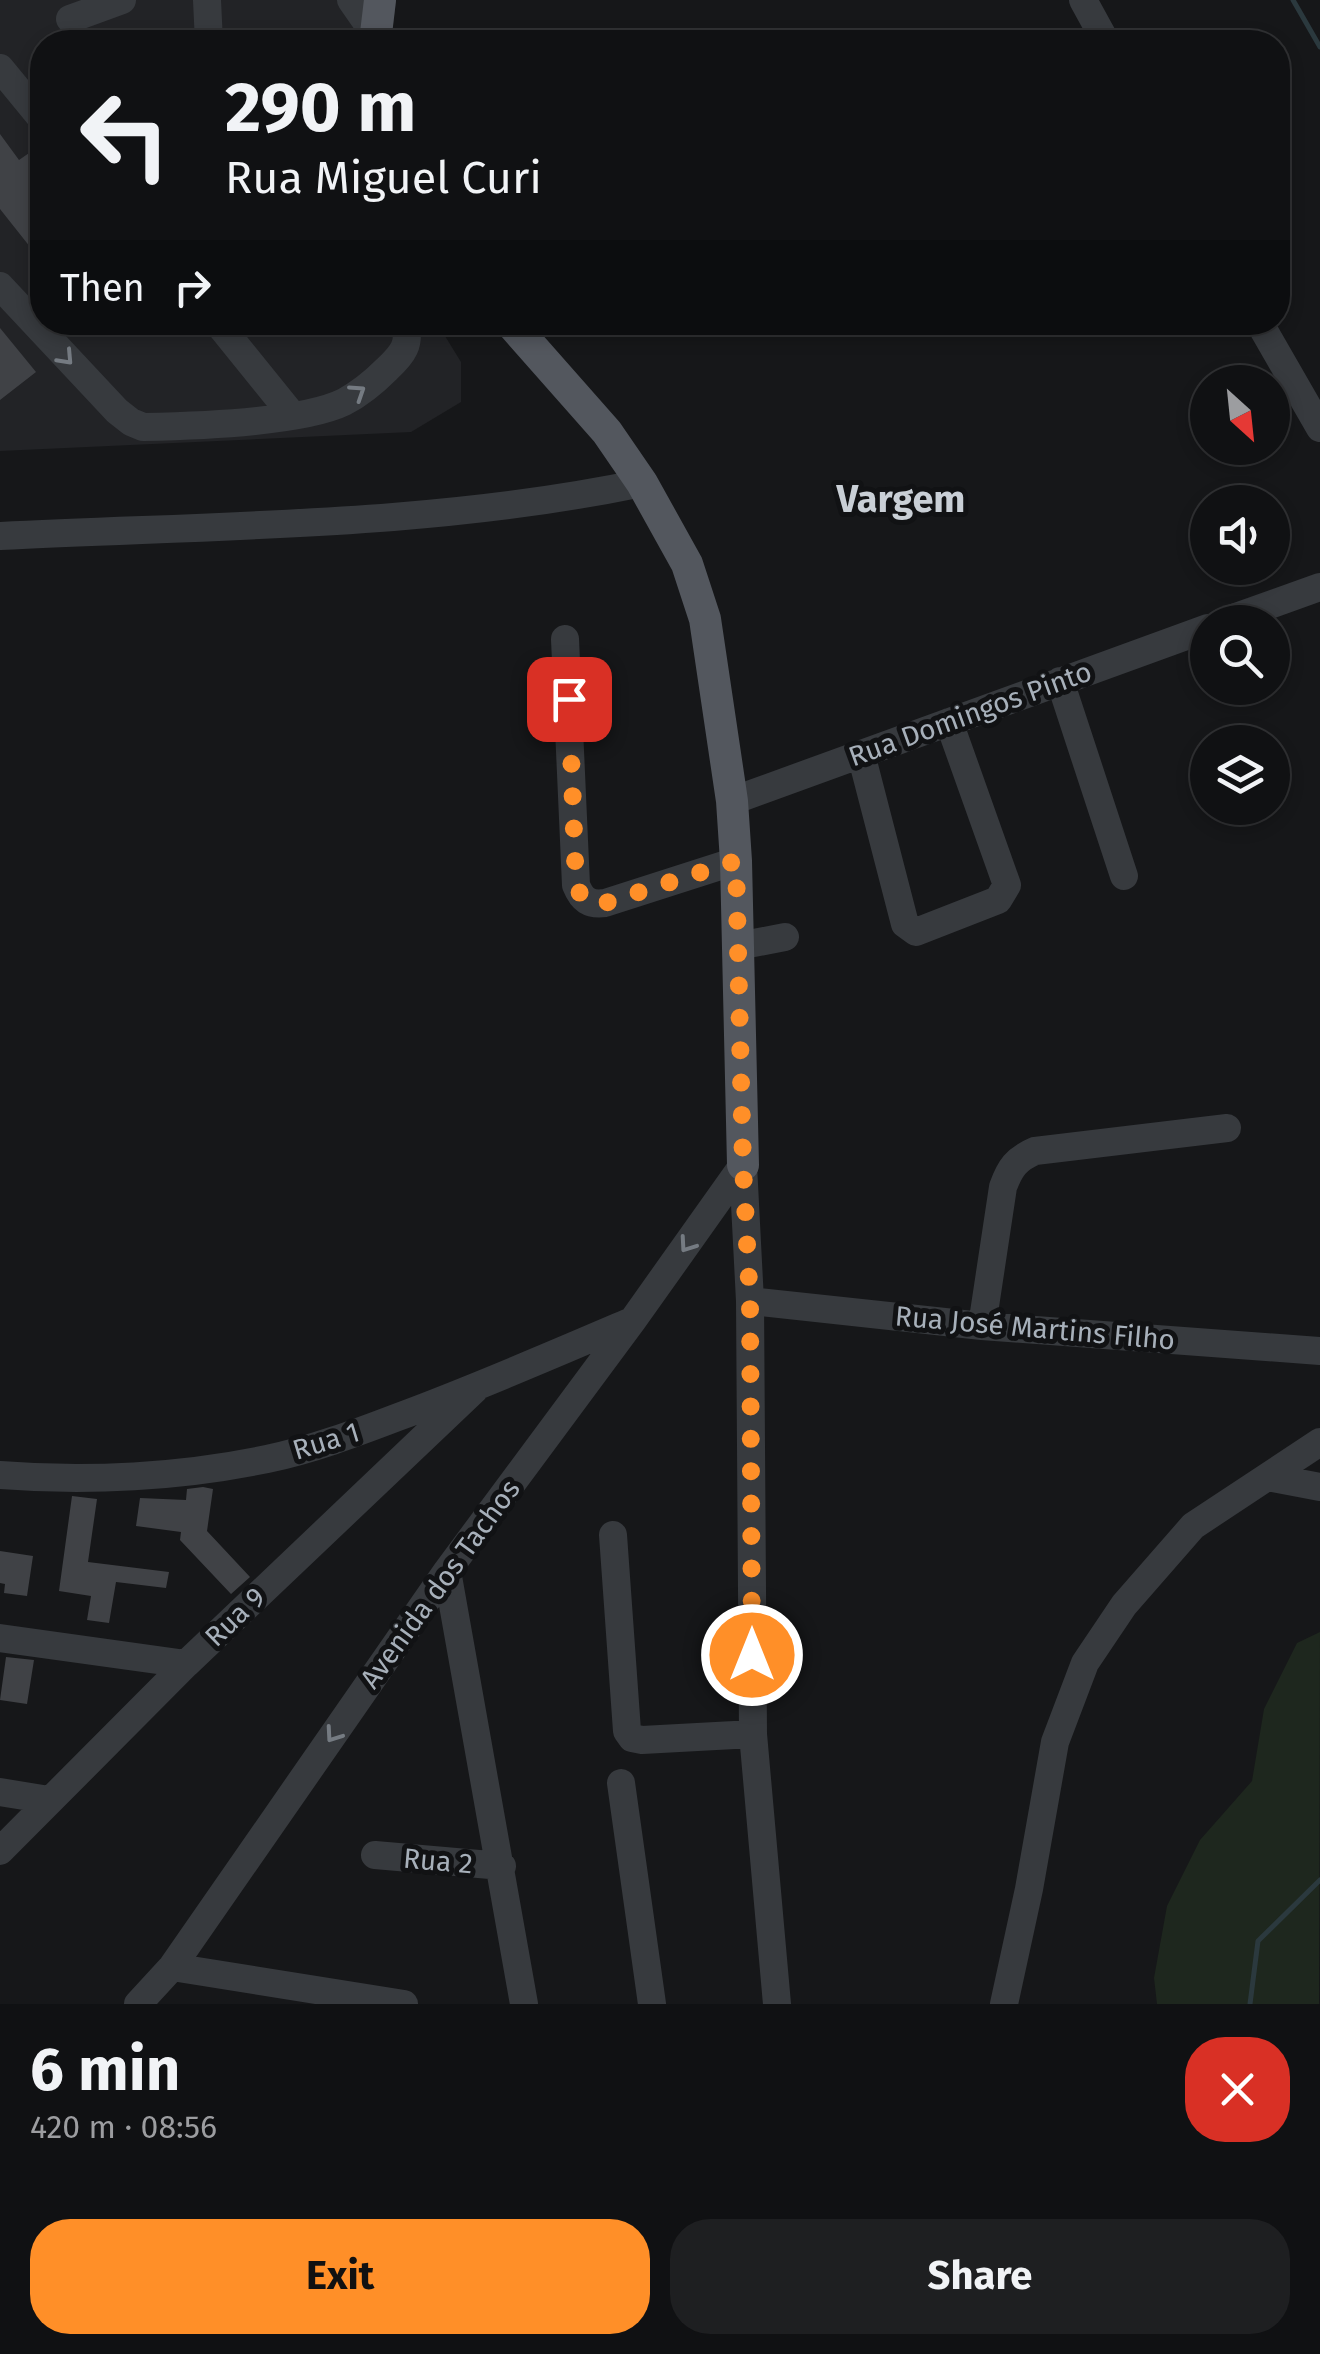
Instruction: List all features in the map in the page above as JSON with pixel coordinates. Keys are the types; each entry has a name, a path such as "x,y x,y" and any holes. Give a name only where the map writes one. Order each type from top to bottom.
{"main road":[{"path":"376,30 380,0"},
{"path":"521,335 607,432 642,483 687,564 705,619 732,801 743,1166"}],"street":[{"path":"70,19 122,0"},
{"path":"207,0 208,30"},
{"path":"351,0 370,30"},
{"path":"1083,0 1099,30"},
{"path":"0,68 30,104"},
{"path":"0,286 30,317"},
{"path":"47,335 131,422 144,426 293,416 341,404 369,387 404,353 409,335"},
{"path":"228,335 293,416"},
{"path":"1266,335 1320,428"},
{"path":"0,536 428,516 642,483"},
{"path":"1270,605 1320,587"},
{"name":"Rua Domingos Pinto","path":"732,801 1190,635"},
{"path":"565,639 576,885 581,898 593,904 605,903 736,861"},
{"path":"1060,682 1124,876"},
{"path":"861,754 904,924 916,932 998,900 1007,884 949,722"},
{"path":"738,946 785,936"},
{"path":"982,1326 1003,1188 1018,1158 1035,1151 1227,1128"},
{"path":"743,1166 750,1301 753,1734 777,2004"},
{"name":"Avenida dos Tachos","path":"138,2004 172,1966 447,1570 743,1166"},
{"name":"Rua José Martins Filho","path":"750,1301 982,1326 1320,1351"},
{"name":"Rua 1","path":"0,1475 54,1478 186,1472 269,1459 360,1431 475,1388 633,1320"},
{"name":"Rua 9","path":"0,1851 186,1664 475,1388"},
{"path":"1004,2004 1055,1742 1085,1662 1134,1592 1193,1526 1320,1442"},
{"path":"1268,1477 1320,1487"},
{"path":"613,1535 627,1732 642,1740 753,1734"},
{"path":"447,1570 524,2004"},
{"path":"0,1638 186,1664"},
{"path":"621,1783 652,2004"},
{"path":"0,1792 49,1800"},
{"name":"Rua 2","path":"375,1855 502,1866"},
{"path":"172,1966 404,2004"}],"shaded area":[{"path":"0,0 396,0 392,30 30,30 30,335 444,335 461,362 461,402 411,432 0,451"},
{"path":"1320,1632 1319,2004 1157,2004 1154,1978 1167,1906 1200,1840 1252,1781 1264,1709 1297,1643"}],"building":[{"path":"0,134 19,160 30,152 30,247 0,209"},
{"path":"0,328 36,372 0,400"},
{"path":"187,1489 213,1489 207,1531 250,1577 231,1594 180,1540 181,1532 136,1526 140,1498 186,1500"},
{"path":"72,1496 97,1499 88,1562 169,1572 166,1588 116,1582 109,1623 87,1620 91,1596 59,1591"},
{"path":"0,1551 33,1556 27,1596 4,1593 5,1584 0,1583"},
{"path":"6,1657 34,1660 27,1704 0,1700"}],"waterway":[{"path":"1293,0 1320,47"},
{"path":"1250,2004 1258,1941 1320,1880"}],"district":[{"name":"Vargem","path":"901,499"}],"route":[{"path":"569,699 576,885 581,898 593,904 605,903 736,861 750,1301 752,1655"}]}
